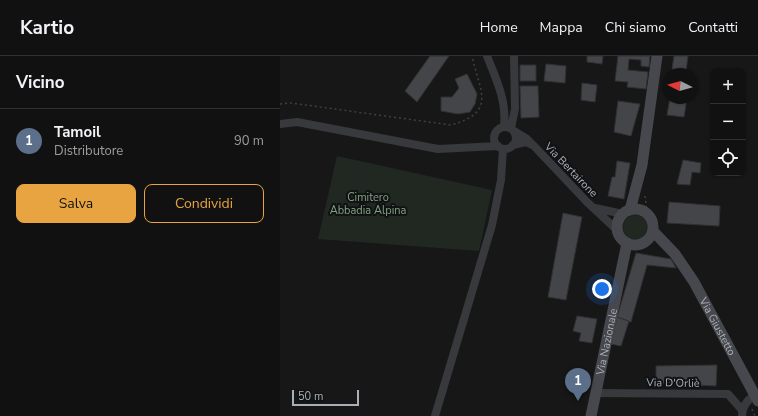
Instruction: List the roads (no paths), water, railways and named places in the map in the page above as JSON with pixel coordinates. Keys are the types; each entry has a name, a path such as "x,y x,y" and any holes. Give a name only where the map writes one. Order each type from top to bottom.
{"main road":[{"path":"641,187 627,212 618,224 619,235 627,243 635,245 652,232 652,221 645,212 641,187 642,165 657,56"},
{"path":"627,212 635,209 645,212"},
{"name":"Via Giustetto","path":"652,232 660,246 675,254 694,282 754,398"},
{"name":"Via Nazionale","path":"591,416 627,243"}],"street":[{"path":"487,56 501,91 510,128 516,138 513,145"},
{"path":"510,128 515,110 514,56"},
{"path":"280,124 297,122 438,149 500,147 507,149 513,145 526,142 534,146"},
{"path":"435,416 492,225 501,180 500,147 494,142 494,135 498,128 510,128"},
{"name":"Via Bertairone","path":"510,128 521,134 534,146 594,208 618,230"},
{"name":"Via Bertairone","path":"594,208 627,212"},
{"name":"Via D'Orliè","path":"596,393 728,394 742,413"},
{"path":"742,413 754,398"}],"place":[{"name":"Tamoil","path":"578,401"}],"park label":[{"name":"Cimitero Abbadia Alpina","path":"368,203"}]}
